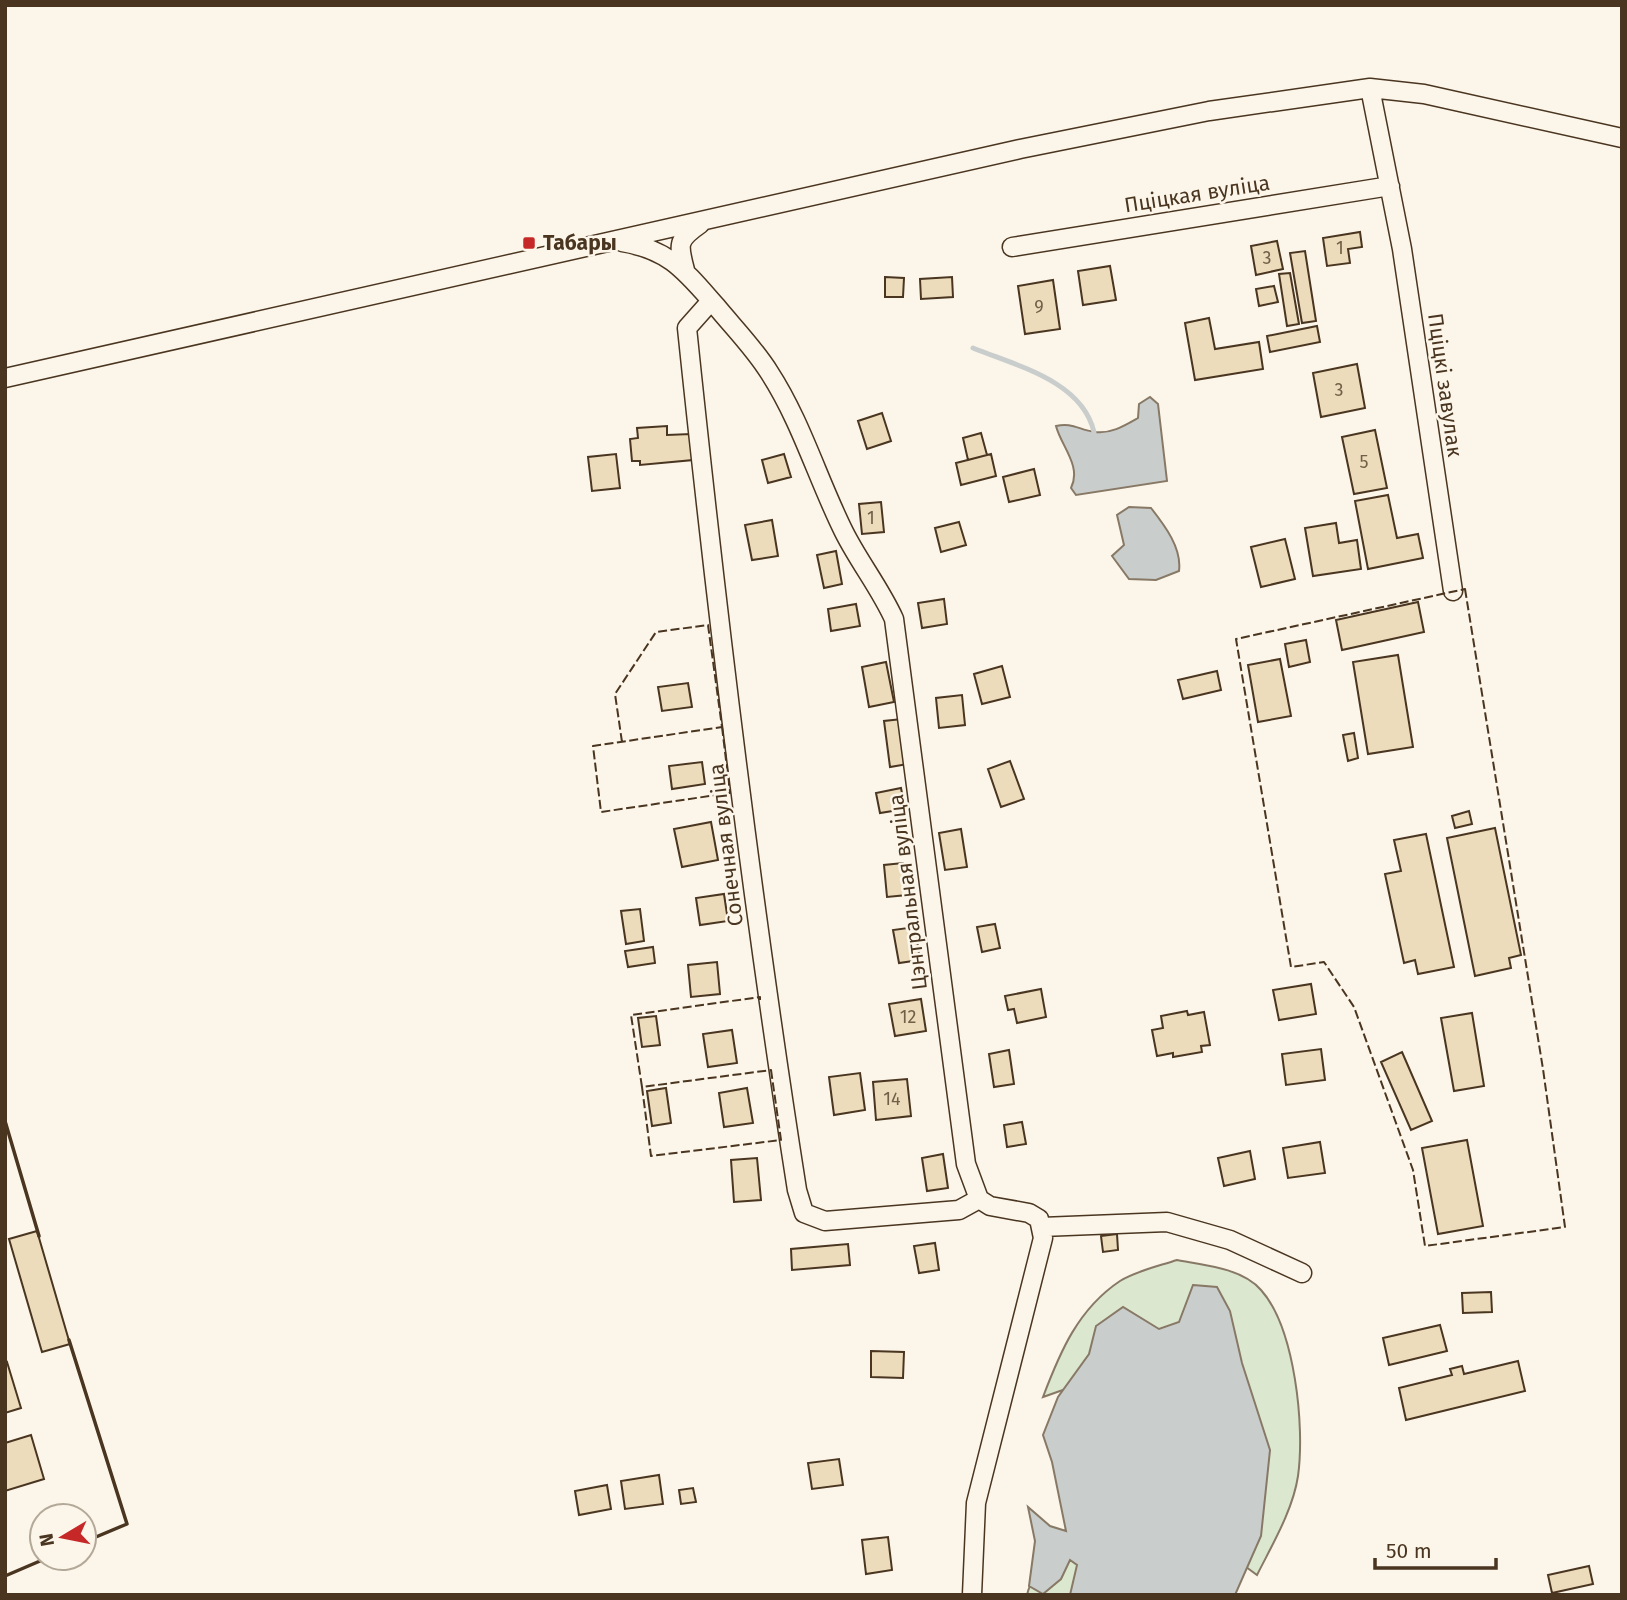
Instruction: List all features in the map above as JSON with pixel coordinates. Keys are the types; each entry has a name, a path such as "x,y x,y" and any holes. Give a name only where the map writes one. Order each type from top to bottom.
{"street":[{"path":"5,379 708,219 1209,111 1370,88 1424,94 1622,138"},
{"name":"Пціцкі завулак","path":"1370,88 1402,248 1453,591"},
{"name":"Пціцкая вуліца","path":"1012,247 1390,186"},
{"path":"685,270 680,243 684,235 708,219"},
{"name":"Цэнтральная вуліца","path":"612,241 648,246 685,270 770,374 846,535 880,588 894,619 966,1164 978,1199"},
{"name":"Сонечная вуліца","path":"711,301 687,328 710,545 759,933 797,1190 804,1213 825,1221 959,1210 978,1199"},
{"path":"972,1595 976,1503 1033,1280 1042,1227 1039,1219 1029,1213 990,1206 978,1199"},
{"path":"1042,1227 1167,1222 1230,1240 1302,1273"}],"green space":[{"path":"1177,1260 1233,1272 1253,1283 1273,1307 1289,1353 1295,1379 1300,1432 1298,1476 1287,1514 1257,1575 1227,1553 1197,1319 1077,1385 1043,1397 1072,1333 1105,1292 1126,1277"},
{"path":"1088,1553 1084,1595 1027,1595 1030,1585 1043,1571"}],"shaded area":[{"path":"1150,397 1158,404 1167,481 1076,495 1071,488 1074,472 1070,456 1056,426 1071,426 1095,432 1112,431 1138,418 1139,404"},
{"path":"1129,507 1151,508 1175,546 1179,571 1156,580 1129,579 1112,556 1124,545 1117,515"},
{"path":"1193,1285 1217,1287 1230,1311 1242,1363 1270,1450 1261,1536 1235,1595 1070,1595 1077,1565 1070,1560 1061,1579 1043,1594 1029,1586 1035,1541 1028,1507 1050,1526 1066,1531 1052,1462 1043,1435 1058,1397 1089,1354 1096,1326 1123,1307 1159,1329 1179,1322"}],"building":[{"path":"1360,232 1362,247 1348,249 1350,263 1327,266 1323,238"},
{"path":"1277,241 1283,269 1256,275 1251,246"},
{"path":"1305,251 1316,321 1302,323 1290,253"},
{"path":"1110,266 1116,300 1083,305 1078,271"},
{"path":"1290,273 1299,324 1287,326 1279,274"},
{"path":"885,277 904,278 903,297 885,297"},
{"path":"952,277 953,297 921,299 920,279"},
{"path":"1053,280 1060,329 1025,334 1018,286"},
{"path":"1274,286 1278,302 1259,306 1256,289"},
{"path":"1209,318 1215,349 1259,342 1263,369 1195,380 1185,323"},
{"path":"1317,326 1320,342 1270,352 1267,336"},
{"path":"1357,364 1365,408 1321,417 1313,373"},
{"path":"882,413 891,441 867,449 858,421"},
{"path":"667,426 667,435 691,434 693,460 640,465 640,461 632,461 630,439 638,438 637,428"},
{"path":"1375,430 1387,488 1354,494 1342,437"},
{"path":"981,433 987,455 968,460 963,438"},
{"path":"616,454 620,488 592,491 588,457"},
{"path":"784,454 791,477 768,483 762,460"},
{"path":"991,454 996,476 961,485 956,463"},
{"path":"1034,469 1040,495 1009,502 1003,477"},
{"path":"1388,495 1397,538 1418,534 1423,558 1368,569 1355,501"},
{"path":"881,502 884,532 862,534 859,504"},
{"path":"772,520 778,556 752,560 745,525"},
{"path":"959,522 966,545 941,552 935,528"},
{"path":"1336,523 1339,543 1357,540 1361,569 1313,576 1305,528"},
{"path":"1285,539 1295,579 1261,587 1251,547"},
{"path":"836,551 842,584 824,588 817,555"},
{"path":"944,599 947,624 922,628 918,603"},
{"path":"1418,602 1424,632 1342,650 1336,620"},
{"path":"856,604 860,626 831,631 828,609"},
{"path":"1306,640 1310,662 1289,667 1285,644"},
{"path":"1398,655 1413,747 1368,754 1353,662"},
{"path":"1280,659 1291,716 1258,722 1248,665"},
{"path":"886,662 894,702 869,707 862,667"},
{"path":"1002,666 1010,697 982,704 974,674"},
{"path":"1217,671 1221,690 1183,699 1178,680"},
{"path":"688,683 692,707 662,711 658,687"},
{"path":"962,695 965,725 939,728 936,698"},
{"path":"902,719 908,764 890,767 884,721"},
{"path":"1354,733 1358,758 1348,761 1343,735"},
{"path":"1010,761 1024,799 1001,807 988,769"},
{"path":"702,762 705,784 672,789 669,766"},
{"path":"901,788 905,809 880,813 876,793"},
{"path":"1469,811 1472,824 1455,828 1452,816"},
{"path":"711,822 718,860 682,867 674,829"},
{"path":"1495,828 1521,955 1509,958 1511,968 1475,976 1447,838"},
{"path":"961,829 967,867 945,870 939,833"},
{"path":"1426,834 1454,967 1418,974 1415,960 1404,963 1385,874 1401,871 1394,840"},
{"path":"903,863 907,895 887,897 884,865"},
{"path":"724,894 728,921 700,925 696,898"},
{"path":"640,909 644,941 626,944 621,911"},
{"path":"995,924 1000,948 982,952 977,927"},
{"path":"915,927 920,960 899,963 893,930"},
{"path":"653,947 655,963 628,967 625,951"},
{"path":"717,962 720,994 691,997 688,965"},
{"path":"1311,984 1316,1014 1279,1020 1273,990"},
{"path":"1041,989 1046,1017 1017,1023 1014,1009 1008,1010 1005,996"},
{"path":"921,999 926,1031 895,1036 889,1004"},
{"path":"1187,1011 1188,1015 1204,1012 1210,1045 1201,1046 1202,1052 1173,1057 1173,1053 1157,1056 1152,1030 1163,1028 1161,1016"},
{"path":"1472,1013 1484,1086 1454,1091 1441,1018"},
{"path":"656,1016 660,1045 642,1047 638,1018"},
{"path":"732,1030 737,1063 708,1067 703,1034"},
{"path":"1321,1049 1325,1080 1286,1085 1282,1054"},
{"path":"1009,1050 1014,1084 994,1087 989,1054"},
{"path":"1402,1052 1432,1121 1411,1130 1381,1062"},
{"path":"860,1073 865,1110 834,1115 829,1077"},
{"path":"907,1079 911,1116 876,1120 873,1082"},
{"path":"666,1088 671,1123 652,1126 647,1091"},
{"path":"747,1088 753,1123 724,1127 719,1093"},
{"path":"1022,1122 1026,1144 1007,1147 1004,1125"},
{"path":"1467,1140 1483,1226 1438,1234 1422,1148"},
{"path":"1320,1142 1325,1173 1288,1178 1283,1148"},
{"path":"1250,1151 1255,1179 1224,1186 1218,1158"},
{"path":"943,1154 948,1188 927,1191 922,1158"},
{"path":"757,1158 761,1200 734,1202 731,1160"},
{"path":"37,1231 70,1344 42,1352 9,1239"},
{"path":"1117,1234 1118,1250 1103,1252 1101,1236"},
{"path":"935,1243 939,1270 919,1273 914,1246"},
{"path":"848,1244 850,1265 792,1270 791,1249"},
{"path":"1491,1292 1492,1312 1463,1313 1462,1293"},
{"path":"1440,1325 1447,1351 1389,1365 1383,1338"},
{"path":"871,1351 904,1352 903,1378 871,1377"},
{"path":"1518,1361 1525,1391 1406,1420 1399,1388 1452,1375 1450,1369 1462,1366 1464,1374"},
{"path":"7,1362 21,1408 5,1413 5,1363"},
{"path":"31,1435 44,1479 5,1491 5,1443"},
{"path":"839,1459 843,1485 812,1489 808,1463"},
{"path":"659,1475 663,1504 625,1509 621,1481"},
{"path":"607,1485 611,1509 579,1515 575,1491"},
{"path":"693,1488 696,1502 681,1504 679,1490"},
{"path":"888,1537 892,1570 866,1574 862,1540"},
{"path":"1589,1566 1593,1584 1552,1593 1548,1575"}],"waterway":[{"path":"973,348 1027,369 1062,388 1087,414 1094,432"}],"fence":[{"path":"1465,589 1543,1069 1565,1227 1425,1246 1413,1170 1354,1007 1324,962 1291,967 1236,639 1465,589"},
{"path":"622,742 615,694 656,632 708,625 722,727"},
{"path":"722,727 730,793 601,812 593,746 722,727"},
{"path":"642,1087 631,1015 760,997 760,1000"},
{"path":"771,1070 781,1140 651,1156 642,1087 771,1070"}],"wall":[{"path":"5,1121 39,1236"},
{"path":"69,1340 127,1524 98,1536"},
{"path":"5,1576 28,1566"}],"place":[{"name":"Табары","path":"529,243"}]}
